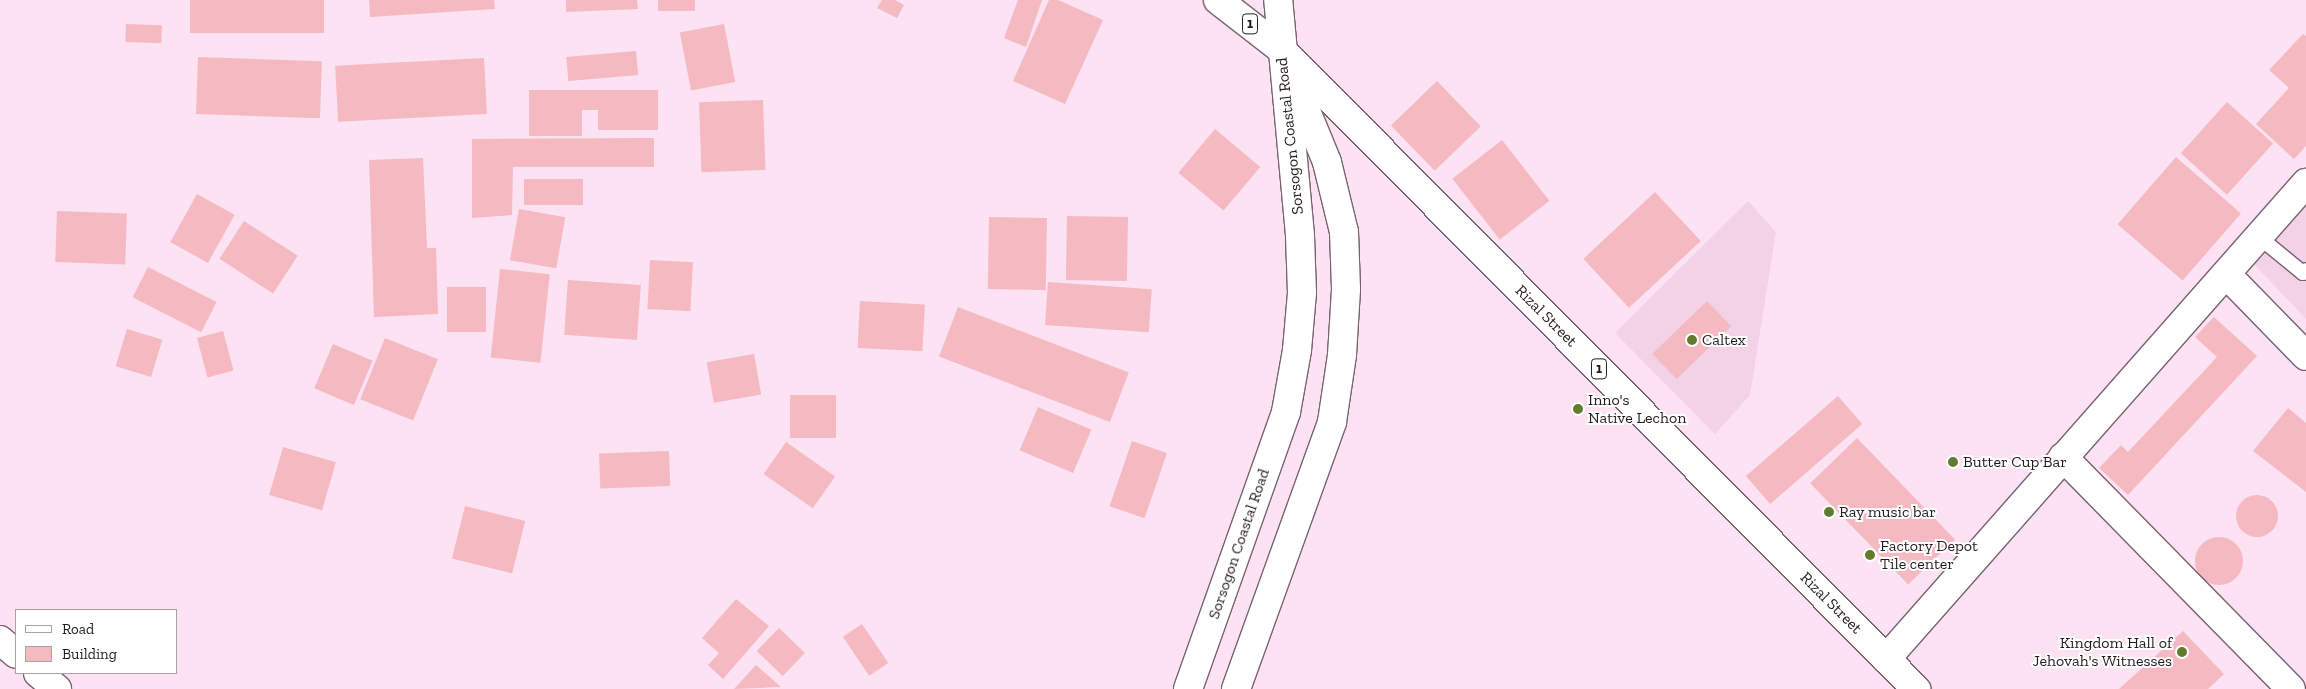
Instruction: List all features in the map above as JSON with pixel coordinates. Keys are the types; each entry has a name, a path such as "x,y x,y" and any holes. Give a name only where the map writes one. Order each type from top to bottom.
{"main road":[{"name":"1","path":"1218,0 1281,49"},
{"path":"1278,0 1281,49"},
{"name":"Rizal Street","path":"1281,49 1916,689"},
{"name":"Sorsogon Coastal Road","path":"1188,689 1286,412 1297,350 1302,293 1300,235 1281,49"},
{"name":"Sorsogon Coastal Road","path":"1236,689 1332,422 1342,355 1346,290 1342,222 1327,162 1281,49"},
{"path":"1886,659 2062,457 2227,275 2306,182"},
{"path":"2227,275 2306,356"},
{"path":"2062,457 2291,689"},
{"path":"0,640 15,653"},
{"path":"39,674 57,689"}],"lane":[{"path":"2259,237 2303,273 2306,270"}],"shaded area":[{"path":"2306,200 2306,319 2253,263"},
{"path":"1748,201 1776,232 1750,395 1715,434 1615,333"}],"building":[{"path":"190,0 324,0 324,33 190,33"},
{"path":"369,0 494,0 495,9 370,17"},
{"path":"566,0 637,0 638,9 566,12"},
{"path":"658,0 695,0 695,11 658,11"},
{"path":"882,0 895,0 904,5 897,18 877,8"},
{"path":"1018,0 1042,0 1026,47 1004,38"},
{"path":"1049,0 1058,0 1103,20 1065,104 1013,81"},
{"path":"126,24 162,25 161,43 125,42"},
{"path":"724,24 735,82 691,91 680,33"},
{"path":"2303,34 2306,36 2306,146 2294,159 2256,124 2289,88 2269,70"},
{"path":"636,51 638,75 568,81 566,57"},
{"path":"198,57 322,61 320,118 196,114"},
{"path":"484,58 487,114 338,122 335,66"},
{"path":"1437,81 1481,126 1435,171 1391,125"},
{"path":"529,90 658,90 658,130 598,130 598,110 582,110 582,136 529,136"},
{"path":"763,100 765,170 701,172 699,102"},
{"path":"2227,102 2273,143 2227,195 2181,153"},
{"path":"1215,129 1260,167 1224,211 1178,173"},
{"path":"654,138 654,167 513,167 512,215 472,218 472,139"},
{"path":"1502,140 1549,201 1500,239 1452,179"},
{"path":"2176,157 2241,213 2183,281 2118,224"},
{"path":"423,158 427,248 436,248 438,314 374,317 369,160"},
{"path":"524,179 583,179 583,205 524,205"},
{"path":"1655,192 1701,241 1629,308 1583,259"},
{"path":"197,194 235,215 208,263 170,242"},
{"path":"519,209 565,217 556,268 510,260"},
{"path":"57,211 127,213 125,264 55,262"},
{"path":"1067,216 1128,217 1127,281 1066,280"},
{"path":"989,217 1047,218 1046,290 988,289"},
{"path":"244,221 298,256 273,294 219,259"},
{"path":"650,260 693,262 690,311 647,309"},
{"path":"148,267 217,302 201,332 133,297"},
{"path":"500,269 550,274 540,363 491,358"},
{"path":"568,280 641,285 637,340 564,335"},
{"path":"1048,282 1152,289 1149,332 1045,325"},
{"path":"447,287 486,287 486,332 447,332"},
{"path":"860,301 925,304 922,351 858,348"},
{"name":"Caltex","path":"1707,301 1731,326 1677,379 1652,354"},
{"path":"958,307 1129,373 1110,422 939,356"},
{"path":"2214,317 2257,356 2128,495 2099,468 2121,445 2128,452 2217,357 2195,337"},
{"path":"127,329 162,340 151,377 116,366"},
{"path":"223,331 234,371 208,378 197,338"},
{"path":"385,338 438,359 413,421 360,399"},
{"path":"333,344 373,361 354,405 314,388"},
{"path":"754,354 761,394 714,403 707,362"},
{"path":"790,395 836,395 836,438 790,438"},
{"path":"1838,396 1862,424 1770,504 1746,476"},
{"path":"1038,407 1091,430 1073,473 1020,450"},
{"path":"2288,408 2306,423 2306,492 2253,451"},
{"path":"1857,438 1955,539 1908,585 1810,483"},
{"path":"1132,441 1167,453 1145,518 1110,506"},
{"path":"786,442 835,476 813,508 764,474"},
{"path":"283,447 336,462 322,510 269,495"},
{"path":"669,451 670,486 600,488 599,453"},
{"path":"2261,495 2269,498 2275,504 2278,516 2275,528 2269,534 2253,537 2245,534 2239,528 2236,512 2239,504 2245,498"},
{"path":"465,506 525,521 512,573 452,558"},
{"path":"2214,537 2224,537 2236,544 2243,556 2243,566 2236,578 2224,585 2214,585 2206,581 2199,574 2195,566 2195,556 2199,548 2206,541"},
{"path":"736,599 769,626 723,679 708,665 719,653 702,638"},
{"path":"862,624 888,663 869,676 843,637"},
{"path":"779,628 805,653 783,676 757,651"},
{"name":"Kingdom Hall of Jehovah's Witnesses","path":"2183,631 2224,674 2208,689 2119,689"},
{"path":"756,665 781,687 734,689"}],"place":[{"name":"Caltex","path":"1692,340"},
{"name":"Inno's Native Lechon","path":"1578,409"},
{"name":"Butter Cup Bar","path":"1953,462"},
{"name":"Ray music bar","path":"1829,512"},
{"name":"Factory Depot Tile center","path":"1870,555"},
{"name":"Kingdom Hall of Jehovah's Witnesses","path":"2182,652"}]}
